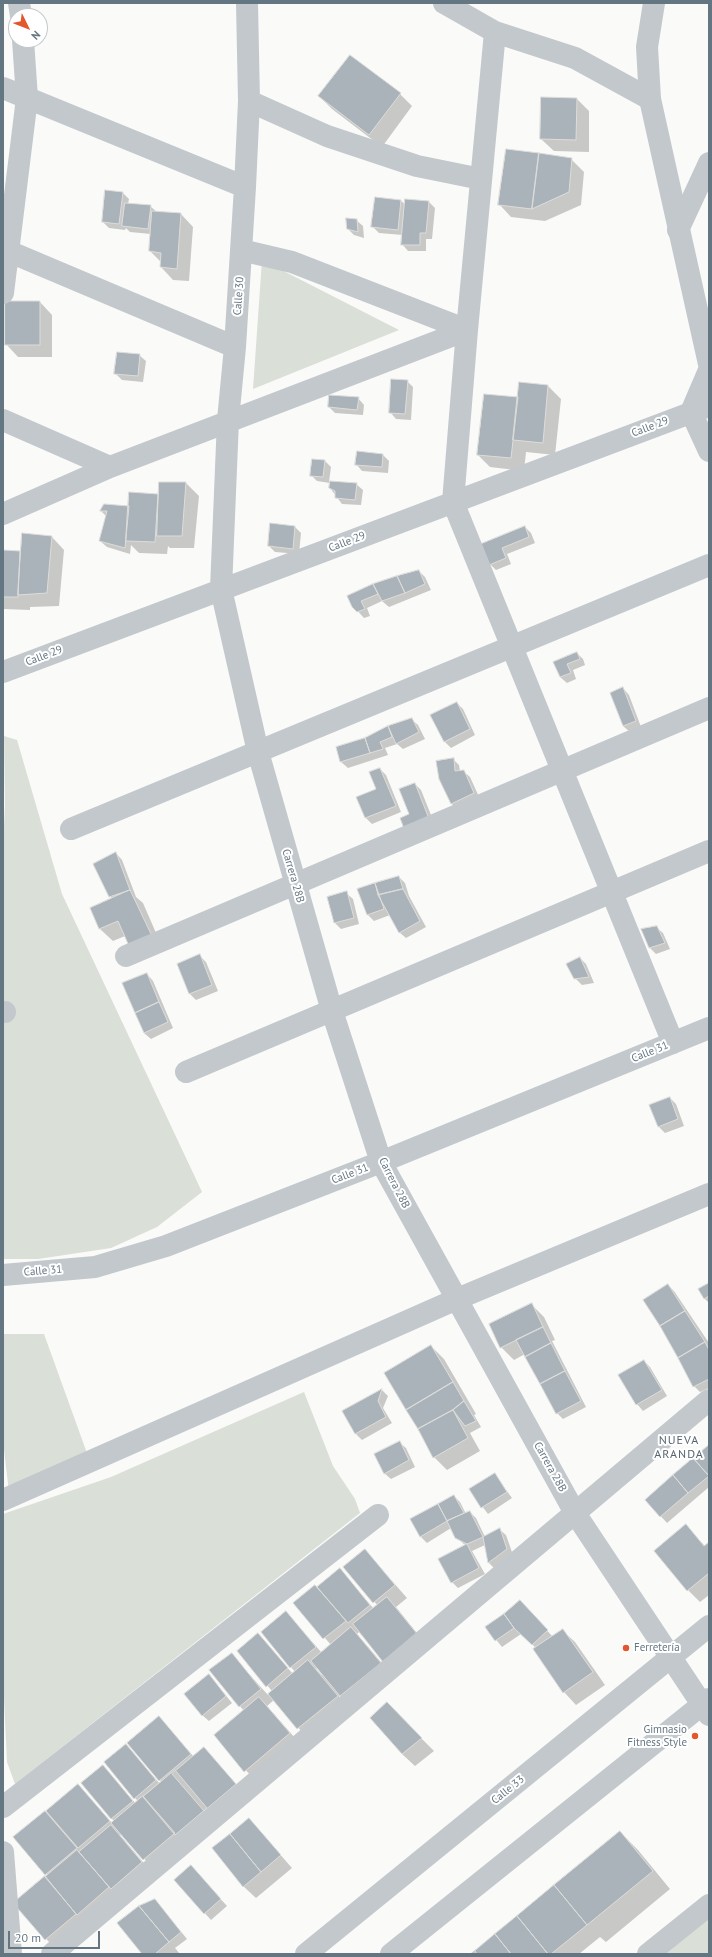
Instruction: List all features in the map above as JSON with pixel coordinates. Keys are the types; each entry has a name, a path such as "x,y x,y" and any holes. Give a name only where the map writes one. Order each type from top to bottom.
{"street":[{"name":"Calle 30","path":"221,589 228,420 235,347 246,187 249,101 247,3"},
{"path":"444,3 495,32 575,58 650,99"},
{"path":"654,3 647,47 650,99 709,364"},
{"path":"495,32 467,330 453,502 673,1043"},
{"path":"3,293 6,250 27,98 24,48"},
{"path":"3,88 246,187"},
{"path":"249,101 342,141 417,166 481,179"},
{"path":"678,230 709,163"},
{"path":"6,250 235,347"},
{"path":"241,250 292,262 467,330"},
{"path":"3,514 110,467 228,420 467,330"},
{"path":"709,370 700,409 709,451"},
{"name":"Calle 29","path":"3,672 700,409"},
{"path":"3,420 110,467"},
{"path":"71,829 709,566"},
{"name":"Carrera 28B","path":"221,589 258,752 332,1011 381,1162 575,1513 671,1658 707,1706"},
{"path":"126,956 709,708"},
{"path":"186,1072 709,851"},
{"name":"Calle 31","path":"3,1275 95,1267 152,1250 381,1162 709,1028"},
{"path":"3,1500 457,1299 709,1194"},
{"path":"52,1954 709,1400"},
{"path":"3,1807 378,1515"},
{"name":"Calle 33","path":"306,1954 709,1626"},
{"path":"391,1954 707,1706"},
{"path":"3,1852 12,1954"},
{"path":"648,1954 709,1905"}],"shaded area":[{"path":"262,260 399,330 253,389"},
{"path":"4,736 17,740 62,894 202,1192 157,1227 111,1248 38,1259 3,1259"},
{"path":"3,1334 44,1334 88,1456 9,1492 3,1441"},
{"path":"304,1392 333,1466 355,1499 360,1513 15,1784 7,1762 3,1678 3,1514 111,1477"},
{"path":"709,1916 709,1954 661,1954"}],"building":[{"path":"350,55 401,93 369,135 318,96"},
{"path":"541,97 577,98 576,140 540,139"},
{"path":"506,149 539,153 532,209 498,205"},
{"path":"539,153 572,158 569,192 532,209"},
{"path":"105,190 123,192 119,224 102,222"},
{"path":"375,197 401,200 398,230 371,227"},
{"path":"405,199 429,201 426,233 420,233 420,245 401,245"},
{"path":"125,203 151,205 148,229 122,226"},
{"path":"152,211 181,213 177,269 160,267 161,253 149,251"},
{"path":"346,218 357,219 358,232 347,229"},
{"path":"5,301 40,301 40,345 5,345"},
{"path":"117,352 140,354 138,376 114,374"},
{"path":"391,379 408,380 405,414 389,413"},
{"path":"519,382 548,385 543,443 513,440"},
{"path":"484,394 518,397 511,458 477,455"},
{"path":"329,395 359,397 357,410 328,407"},
{"path":"357,451 383,454 382,467 355,465"},
{"path":"312,459 325,460 323,477 310,476"},
{"path":"330,481 357,483 355,500 335,498 335,491 329,488"},
{"path":"159,482 186,482 182,536 157,536"},
{"path":"129,492 158,494 155,542 126,541"},
{"path":"104,504 129,506 125,548 99,541 107,511 100,511"},
{"path":"270,523 295,526 293,549 268,546"},
{"path":"525,526 529,537 502,548 506,558 489,565 481,544"},
{"path":"22,533 52,536 47,593 18,595"},
{"path":"3,550 20,551 18,597 3,597"},
{"path":"419,570 425,584 405,593 397,576"},
{"path":"397,576 405,593 382,601 373,584"},
{"path":"373,584 378,594 361,601 365,609 357,612 352,607 347,596"},
{"path":"577,652 580,659 567,664 571,673 560,677 553,662"},
{"path":"623,687 636,721 623,726 610,693"},
{"path":"457,702 470,729 444,742 430,715"},
{"path":"412,718 419,732 396,744 388,726"},
{"path":"388,726 392,737 380,742 383,749 370,753 365,738"},
{"path":"365,738 370,753 340,762 336,747"},
{"path":"454,758 455,771 464,770 474,793 451,804 439,779 436,761"},
{"path":"380,768 396,806 365,818 356,797 376,789 369,772"},
{"path":"415,783 431,824 406,834 400,818 409,814 399,789"},
{"path":"116,852 130,890 109,897 93,864"},
{"path":"399,876 403,889 378,895 375,883"},
{"path":"375,883 384,909 367,915 357,889"},
{"path":"403,889 420,921 399,933 378,895"},
{"path":"130,890 152,936 129,946 118,921 99,929 90,908"},
{"path":"347,891 354,918 334,923 327,897"},
{"path":"657,926 665,943 649,948 641,929"},
{"path":"200,954 212,985 189,994 177,964"},
{"path":"580,957 589,977 574,979 566,964"},
{"path":"147,973 159,1002 135,1013 122,983"},
{"path":"159,1002 168,1022 144,1033 135,1013"},
{"path":"670,1097 678,1119 658,1127 649,1105"},
{"path":"709,1283 709,1296 704,1299 698,1289"},
{"path":"668,1284 685,1311 660,1326 643,1300"},
{"path":"532,1303 543,1327 500,1348 489,1324"},
{"path":"685,1311 705,1342 678,1358 660,1326"},
{"path":"543,1327 551,1343 525,1357 516,1340"},
{"path":"705,1342 709,1350 709,1379 693,1387 678,1358"},
{"path":"551,1343 565,1371 540,1384 525,1357"},
{"path":"431,1345 453,1382 406,1410 384,1373"},
{"path":"644,1360 662,1390 636,1405 618,1375"},
{"path":"565,1371 581,1401 556,1414 540,1384"},
{"path":"453,1382 464,1401 453,1410 418,1429 406,1410"},
{"path":"382,1389 378,1401 386,1417 355,1434 342,1411"},
{"path":"464,1401 476,1421 465,1426 453,1410"},
{"path":"453,1410 468,1438 433,1458 418,1429"},
{"path":"400,1441 409,1460 384,1474 374,1454"},
{"path":"709,1445 709,1476 693,1458"},
{"path":"693,1458 709,1476 688,1493 673,1475"},
{"path":"495,1473 507,1492 481,1508 469,1489"},
{"path":"673,1475 688,1493 660,1517 645,1500"},
{"path":"454,1495 464,1513 447,1521 438,1504"},
{"path":"438,1504 447,1521 420,1537 410,1519"},
{"path":"470,1511 483,1537 467,1544 455,1538 447,1521"},
{"path":"686,1524 704,1546 709,1542 709,1573 687,1591 654,1551"},
{"path":"500,1528 507,1549 488,1563 483,1537"},
{"path":"467,1544 479,1568 451,1583 438,1559"},
{"path":"365,1549 395,1585 373,1603 343,1567"},
{"path":"340,1568 370,1605 348,1623 317,1587"},
{"path":"315,1585 346,1621 323,1639 293,1603"},
{"path":"387,1597 418,1635 383,1662 353,1624"},
{"path":"520,1600 548,1630 532,1645 514,1628 504,1614"},
{"path":"286,1611 316,1647 290,1668 261,1632"},
{"path":"504,1614 514,1628 495,1641 485,1627"},
{"path":"351,1627 381,1663 340,1696 311,1661"},
{"path":"563,1629 593,1672 563,1693 533,1649"},
{"path":"258,1633 288,1668 266,1687 237,1651"},
{"path":"232,1653 261,1689 239,1707 209,1670"},
{"path":"308,1660 338,1696 297,1729 268,1694"},
{"path":"209,1674 226,1696 202,1716 184,1694"},
{"path":"259,1697 290,1733 244,1772 214,1735"},
{"path":"387,1702 422,1738 402,1754 370,1718"},
{"path":"159,1716 191,1754 159,1781 127,1743"},
{"path":"126,1744 156,1780 134,1799 104,1762"},
{"path":"204,1747 236,1784 204,1811 172,1774"},
{"path":"103,1765 133,1801 111,1819 81,1783"},
{"path":"175,1770 207,1808 175,1835 143,1797"},
{"path":"78,1784 110,1821 78,1848 46,1811"},
{"path":"143,1796 175,1833 143,1860 111,1823"},
{"path":"45,1811 77,1848 45,1875 13,1837"},
{"path":"249,1818 281,1855 261,1872 230,1834"},
{"path":"111,1825 142,1862 111,1889 79,1852"},
{"path":"620,1831 653,1871 587,1925 554,1885"},
{"path":"230,1834 261,1872 243,1887 212,1848"},
{"path":"77,1850 109,1887 77,1915 45,1877"},
{"path":"191,1865 221,1899 204,1914 174,1880"},
{"path":"45,1876 76,1914 45,1940 13,1903"},
{"path":"554,1885 587,1925 551,1954 548,1954 517,1916"},
{"path":"155,1899 181,1932 169,1942 139,1906"},
{"path":"139,1906 169,1942 155,1954 142,1954 117,1923"},
{"path":"517,1916 548,1954 511,1954 495,1934"},
{"path":"495,1934 511,1954 477,1954 475,1951"}],"place":[{"name":"Ferretería","path":"626,1648"},
{"name":"Gimnasio Fitness Style","path":"695,1736"}],"district":[{"name":"NUEVA ARANDA","path":"679,1448"}]}
